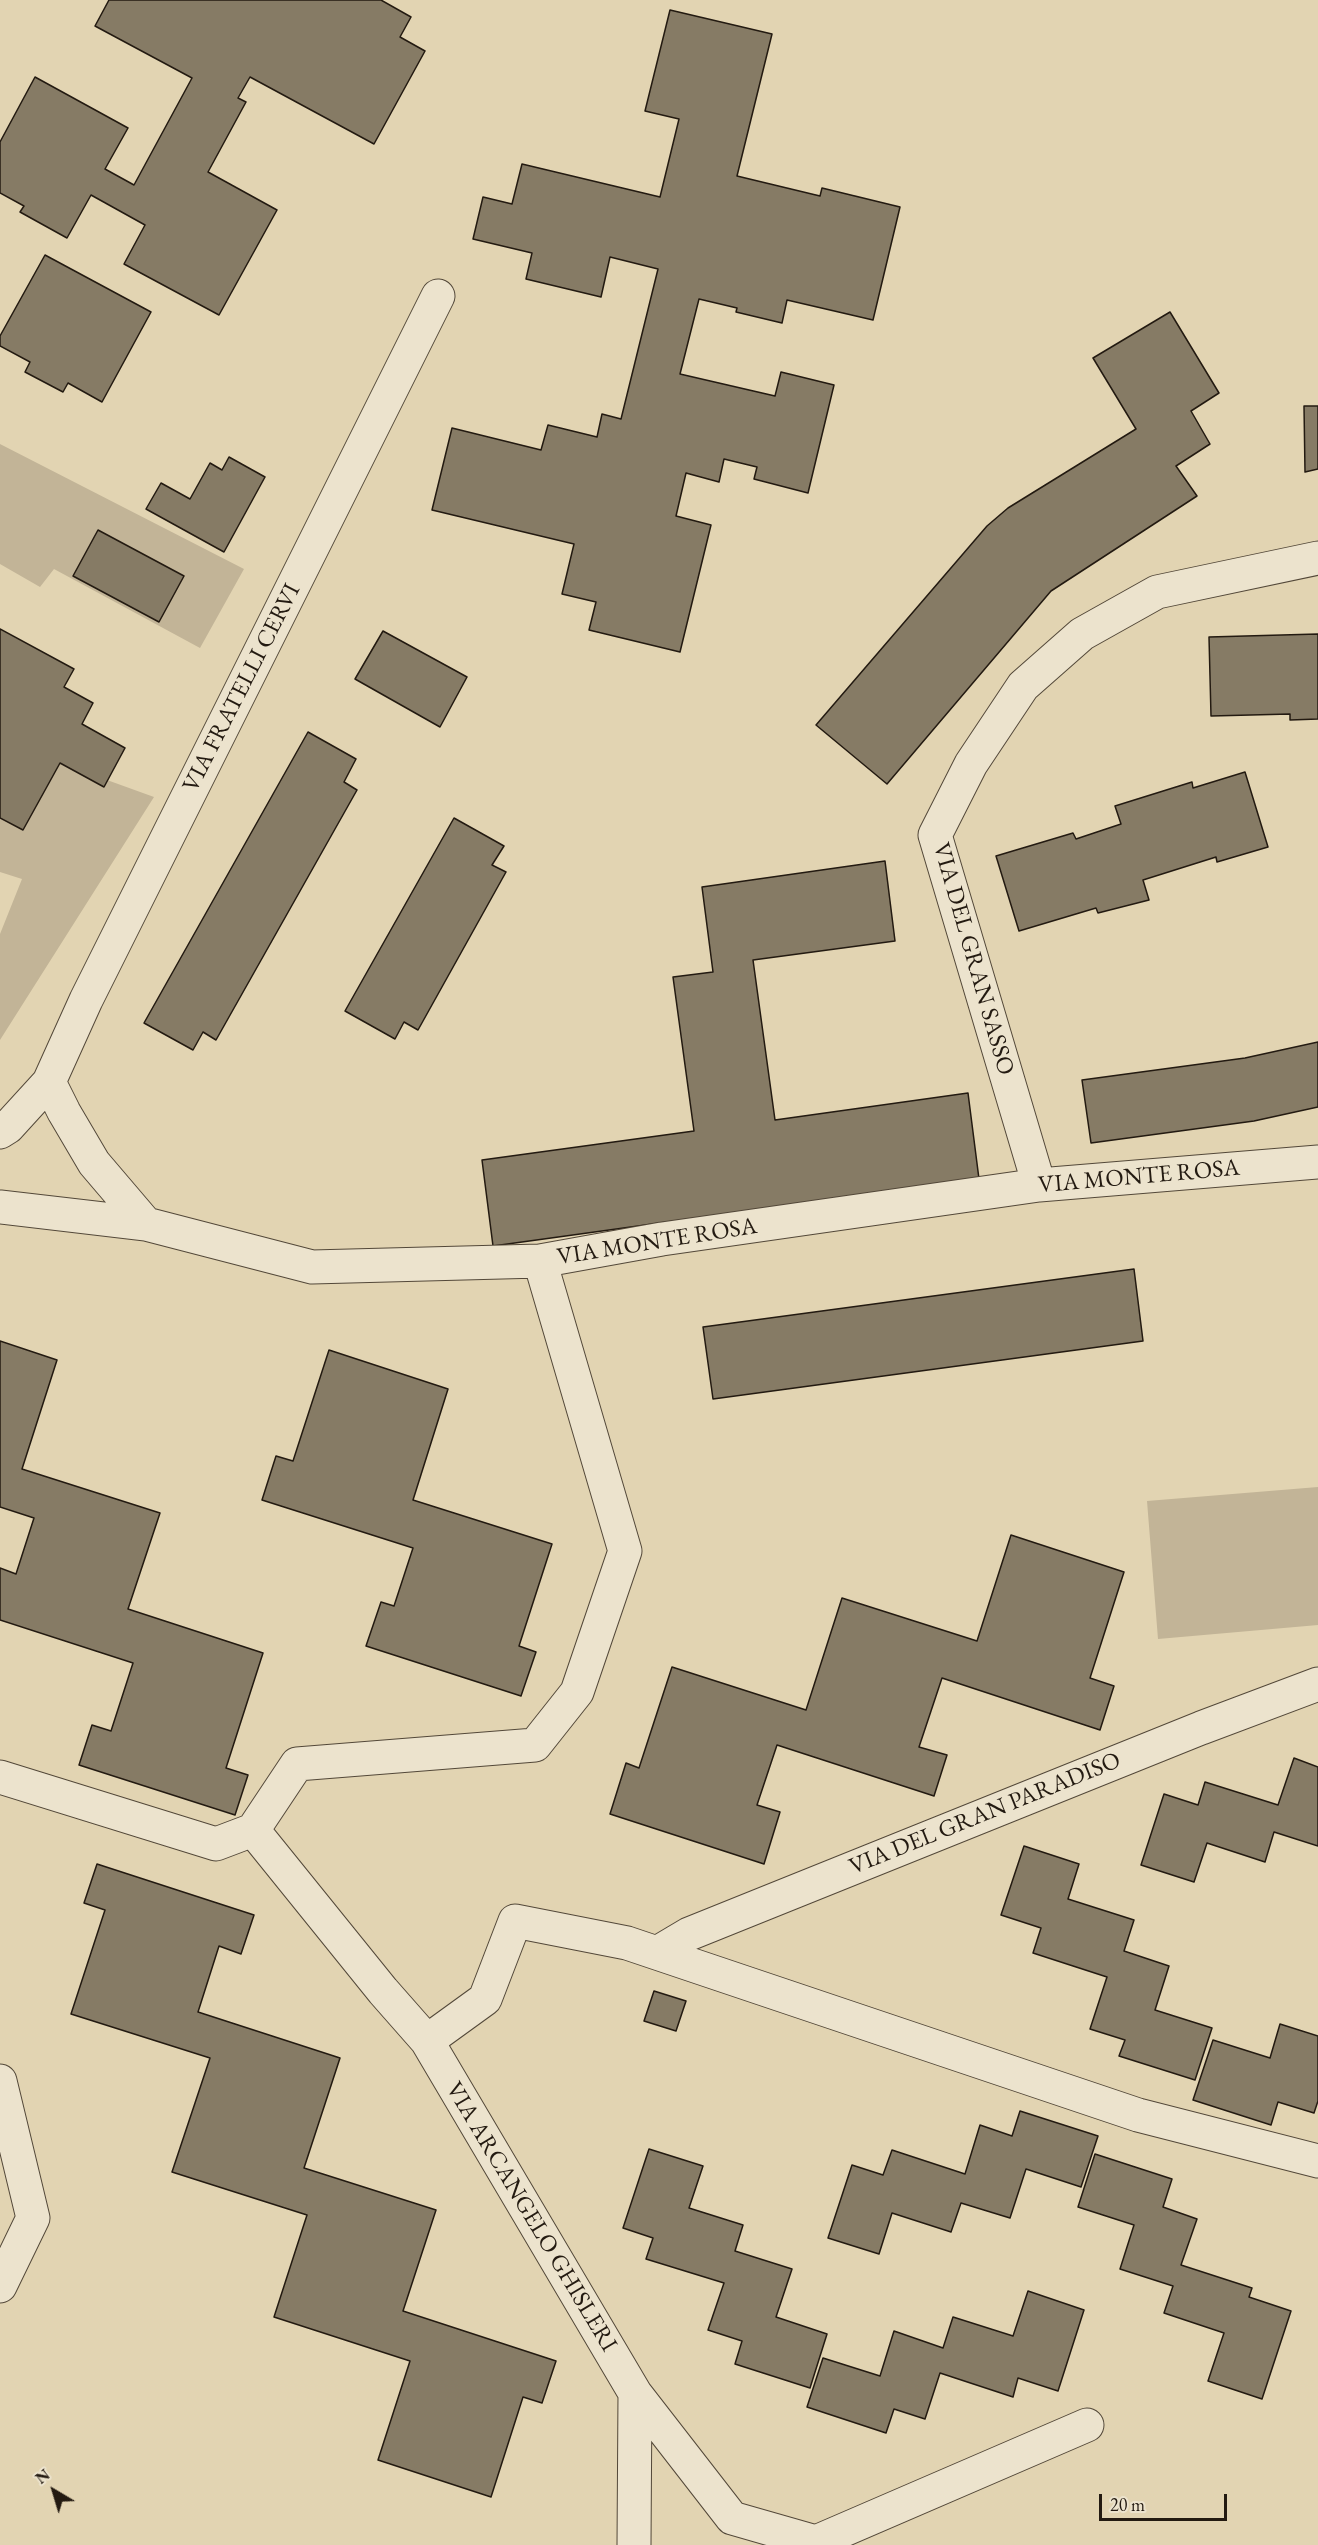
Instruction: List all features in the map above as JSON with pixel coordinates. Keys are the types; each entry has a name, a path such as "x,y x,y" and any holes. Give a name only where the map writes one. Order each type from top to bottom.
{"street":[{"name":"VIA FRATELLI CERVI","path":"0,1132 8,1127 49,1082 91,990 438,296"},
{"name":"VIA DEL GRAN SASSO","path":"1039,1185 935,835 971,764 1023,686 1082,634 1157,592 1318,558"},
{"path":"49,1082 94,1163 146,1224"},
{"name":"VIA MONTE ROSA","path":"0,1207 146,1224 312,1267 540,1261 662,1239 1039,1185 1318,1162"},
{"path":"0,1777 216,1844 254,1830 297,1764 535,1745 577,1692 625,1551 540,1261"},
{"name":"VIA DEL GRAN PARADISO","path":"657,1953 689,1934 1201,1728 1318,1684"},
{"path":"254,1830 383,1991 427,2041 485,1999 515,1921 627,1943 1138,2115 1318,2161"},
{"name":"VIA ARCANGELO GHISLERI","path":"427,2041 635,2393 732,2518 816,2542 1087,2425"},
{"path":"0,2081 33,2218 0,2286"},
{"path":"634,2545 635,2393"}],"shaded area":[{"path":"0,444 244,569 200,648 54,569 40,587 0,564"},
{"path":"60,763 154,797 0,1040 0,934 22,879 0,872 0,818 23,830"},
{"path":"1318,1487 1318,1625 1158,1639 1147,1501"}],"building":[{"path":"109,0 381,0 411,17 400,37 425,51 374,144 250,77 238,98 246,102 208,172 277,210 219,315 124,264 145,225 91,195 67,238 20,212 24,206 0,193 0,142 35,77 128,128 105,169 134,185 192,78 95,26"},
{"path":"670,10 772,34 737,176 820,196 822,188 900,207 873,320 787,300 782,323 736,312 737,308 699,299 680,374 775,396 781,372 834,385 808,493 754,479 757,467 724,459 719,482 686,473 676,516 711,525 680,652 589,630 596,602 562,594 574,544 432,510 452,428 541,450 548,425 597,437 602,414 621,419 658,269 610,257 601,297 526,279 532,253 473,239 483,197 512,204 522,164 660,197 679,119 645,111"},
{"path":"45,255 151,312 102,402 68,383 63,392 25,372 30,362 0,346 0,336"},
{"path":"1170,312 1219,393 1191,411 1210,444 1176,466 1197,496 1051,591 887,784 816,725 987,526 1008,508 1136,429 1093,358"},
{"path":"1304,406 1318,406 1318,469 1305,472"},
{"path":"229,457 265,477 224,552 146,509 161,483 190,499 210,463 222,470"},
{"path":"98,530 184,576 159,622 73,576"},
{"path":"0,629 74,669 64,687 93,703 82,724 125,748 104,787 60,763 23,830 0,818"},
{"path":"383,631 467,677 440,727 355,679"},
{"path":"1318,634 1318,719 1290,720 1290,714 1211,716 1209,637"},
{"path":"308,732 356,759 344,782 357,790 216,1040 203,1032 193,1050 144,1023"},
{"path":"1245,772 1268,847 1217,862 1216,857 1143,880 1149,900 1098,913 1096,908 1019,931 996,856 1073,833 1076,839 1121,824 1115,806 1192,782 1193,788"},
{"path":"454,818 504,846 492,865 506,872 418,1030 404,1022 395,1039 345,1011"},
{"path":"885,861 895,941 753,960 775,1120 968,1093 979,1179 493,1246 482,1160 694,1131 673,977 713,972 702,887"},
{"path":"1318,1042 1318,1107 1254,1121 1091,1143 1082,1080 1245,1058"},
{"path":"1134,1269 1143,1341 713,1399 703,1327"},
{"path":"0,1341 57,1360 22,1469 160,1513 128,1609 263,1653 226,1768 248,1775 235,1815 79,1765 92,1725 111,1731 133,1663 0,1620 0,1568 16,1574 34,1518 0,1507"},
{"path":"329,1350 448,1389 413,1500 552,1544 519,1646 536,1652 521,1696 366,1646 381,1602 394,1606 413,1548 262,1500 276,1456 293,1461"},
{"path":"1011,1535 1124,1572 1090,1678 1114,1686 1100,1730 942,1678 919,1747 947,1755 934,1796 777,1745 757,1805 780,1812 764,1864 610,1814 626,1763 639,1768 672,1667 806,1710 842,1598 977,1641"},
{"path":"1294,1758 1318,1767 1318,1846 1274,1832 1265,1862 1207,1843 1194,1882 1141,1865 1164,1794 1198,1805 1205,1782 1278,1805"},
{"path":"1024,1846 1079,1864 1068,1899 1134,1920 1124,1951 1169,1966 1155,2010 1212,2028 1195,2080 1119,2056 1125,2040 1090,2029 1107,1977 1033,1953 1041,1928 1001,1915"},
{"path":"97,1864 254,1915 241,1954 219,1946 198,2012 340,2058 304,2168 436,2210 403,2311 556,2361 542,2403 523,2397 491,2497 378,2460 410,2361 274,2317 307,2215 172,2172 210,2058 71,2014 105,1910 84,1903"},
{"path":"654,1991 686,2001 676,2031 644,2021"},
{"path":"1280,2024 1318,2036 1318,2101 1314,2113 1278,2102 1271,2125 1193,2100 1213,2040 1270,2058"},
{"path":"1020,2111 1098,2136 1081,2187 1026,2169 1010,2218 961,2203 951,2232 892,2213 879,2254 828,2238 852,2165 883,2175 892,2150 965,2174 980,2125 1012,2136"},
{"path":"649,2149 703,2166 689,2208 743,2225 735,2251 792,2269 776,2317 827,2334 810,2388 735,2364 742,2341 708,2330 724,2283 646,2259 653,2238 623,2228"},
{"path":"1095,2154 1172,2179 1163,2207 1197,2219 1181,2265 1252,2288 1249,2297 1291,2311 1262,2399 1208,2381 1224,2333 1164,2313 1173,2286 1120,2269 1134,2225 1078,2207"},
{"path":"1028,2291 1084,2310 1058,2391 1018,2378 1013,2397 940,2373 925,2419 894,2409 886,2433 807,2407 823,2358 880,2376 894,2331 943,2348 953,2317 1013,2336"}]}
